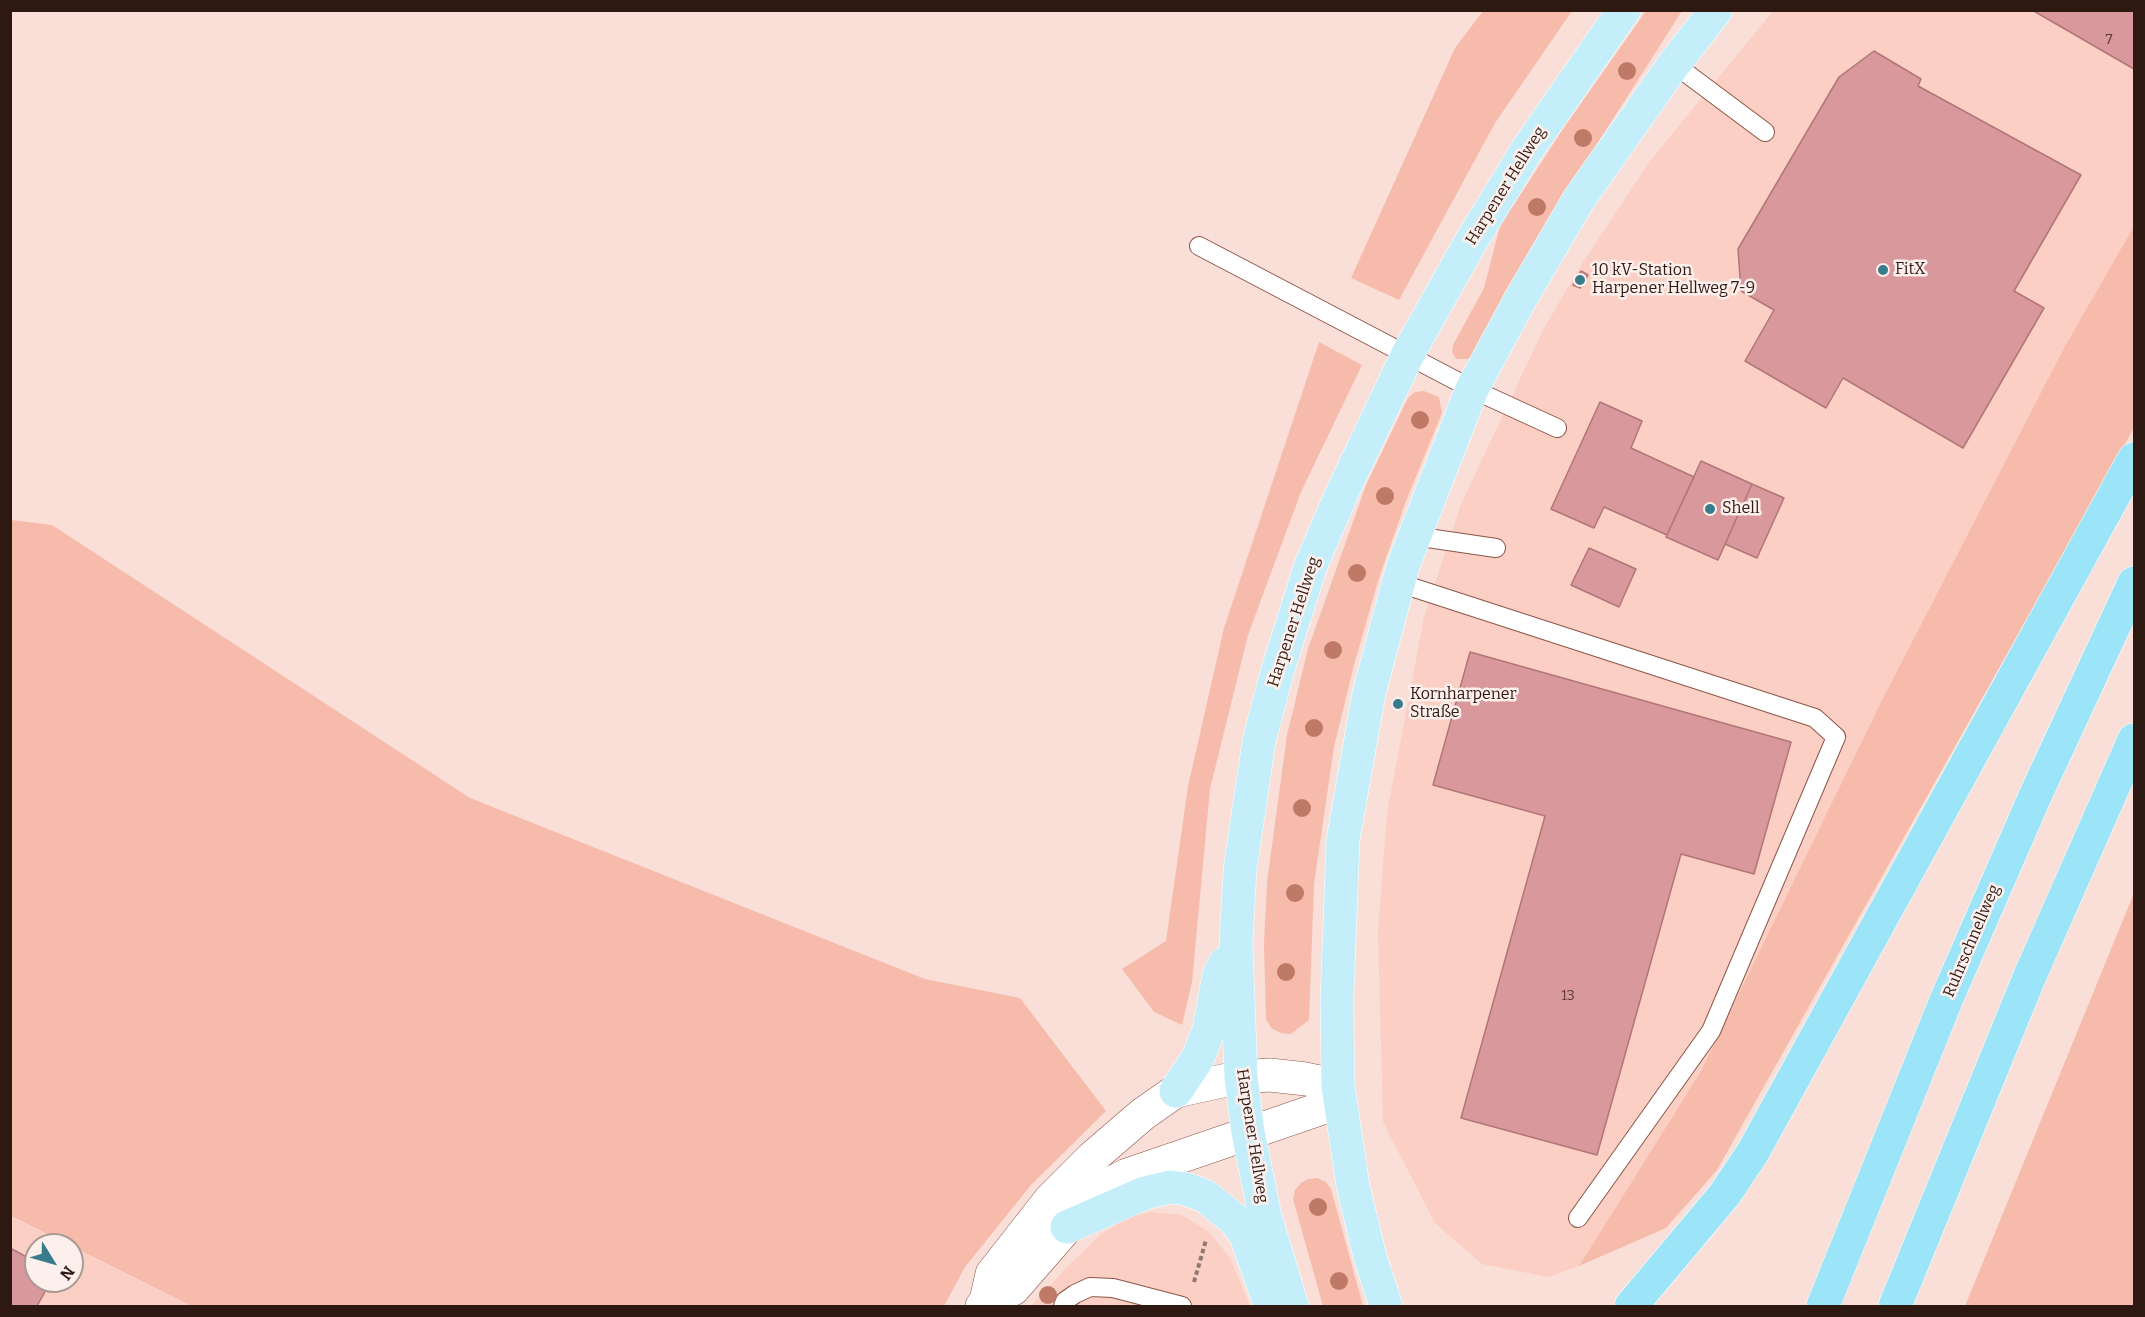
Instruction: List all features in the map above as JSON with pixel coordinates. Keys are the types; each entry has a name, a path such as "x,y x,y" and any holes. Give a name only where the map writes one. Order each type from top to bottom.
{"highway":[{"path":"1632,1306 1725,1194 1753,1152 2134,459"},
{"name":"Ruhrschnellweg","path":"1823,1306 1947,998 2036,794 2134,583"},
{"path":"1895,1306 2029,978 2134,740"}],"main road":[{"name":"Harpener Hellweg","path":"1292,1306 1265,1216 1248,1132 1241,1077 1236,944 1244,832 1259,741 1278,669 1311,565 1342,491 1408,354 1469,245 1527,150 1624,10"},
{"path":"1386,1306 1370,1257 1353,1186 1339,1094 1337,999 1343,840 1369,693 1414,536 1472,389 1520,300 1579,199 1674,64 1716,10"},
{"path":"1176,1091 1198,1058 1216,1001 1219,975 1236,944"},
{"path":"1067,1227 1115,1204 1170,1187 1186,1189 1205,1196 1224,1210 1246,1236 1271,1306"}],"street":[{"path":"984,1304 992,1274 1050,1200 1093,1157 1143,1114 1176,1091 1241,1077 1270,1075 1306,1079 1339,1094"},
{"path":"984,1304 1013,1289 1067,1227 1082,1204 1112,1183 1248,1132 1339,1094"}],"lane":[{"path":"1674,64 1765,132"},
{"path":"1199,246 1472,389 1557,428"},
{"path":"1414,536 1496,548"},
{"path":"1399,583 1815,718 1836,738 1711,1031 1578,1218"},
{"path":"1063,1306 1065,1301 1090,1287 1113,1288 1139,1301 1182,1306"}],"path":[{"path":"1193,1284 1210,1226 1224,1210"}],"shaded area":[{"path":"1483,11 1572,11 1495,123 1399,300 1351,278 1455,48"},
{"path":"1646,11 1682,11 1535,241 1472,355 1468,359 1456,359 1452,352 1453,345 1484,288 1500,226 1563,129"},
{"path":"1773,11 2134,11 2134,226 2065,346 1882,700 1701,1071 1579,1266 1548,1277 1482,1264 1435,1223 1383,1122 1378,931 1387,813 1424,617 1461,504 1543,330 1580,267 1650,161"},
{"path":"2134,226 2134,428 1717,1170 1666,1228 1579,1266 1701,1071 1882,700 2065,346"},
{"path":"1319,342 1362,365 1301,492 1248,635 1210,789 1192,982 1182,1025 1154,1012 1122,969 1166,941 1188,786 1224,628"},
{"path":"1424,391 1439,397 1442,413 1406,501 1378,581 1334,747 1314,884 1309,1020 1291,1034 1281,1033 1271,1028 1266,1019 1264,944 1267,882 1287,735 1308,649 1366,485 1408,398 1415,392"},
{"path":"11,520 52,525 470,798 925,979 1020,998 1106,1111 1031,1185 965,1267 944,1306 192,1306 84,1252 84,1233 45,1233 11,1216"},
{"path":"2134,893 2134,1306 1965,1306"},
{"path":"1317,1178 1326,1182 1331,1189 1363,1306 1323,1306 1293,1199 1295,1190 1301,1183"},
{"path":"1150,1212 1182,1215 1209,1232 1230,1258 1250,1306 1031,1306 1101,1234 1129,1217"},
{"path":"10,1216 44,1233 24,1233 24,1293 84,1293 84,1253 192,1306 11,1306"}],"building":[{"path":"2032,10 2134,10 2134,69"},
{"name":"FitX","path":"1874,51 1921,79 1918,86 2081,175 2014,291 2044,308 1963,448 1843,378 1826,408 1745,361 1774,310 1741,291 1738,249 1839,77"},
{"name":"10 kV-Station Harpener Hellweg 7-9","path":"1581,271 1588,275 1580,288 1573,285"},
{"path":"1600,402 1642,421 1631,448 1694,477 1667,535 1604,507 1594,528 1551,509"},
{"name":"Shell","path":"1701,461 1752,484 1718,560 1666,537"},
{"path":"1752,484 1784,498 1757,558 1725,544"},
{"path":"1589,548 1636,569 1619,607 1571,585"},
{"path":"1470,652 1791,742 1754,874 1681,854 1597,1155 1461,1118 1545,816 1433,785"},
{"path":"10,1248 24,1256 24,1293 44,1293 37,1306 10,1306"}],"place":[{"name":"FitX","path":"1883,270"},
{"name":"10 kV-Station Harpener Hellweg 7-9","path":"1580,280"},
{"name":"Shell","path":"1710,509"},
{"name":"Kornharpener Straße","path":"1398,704"}]}
